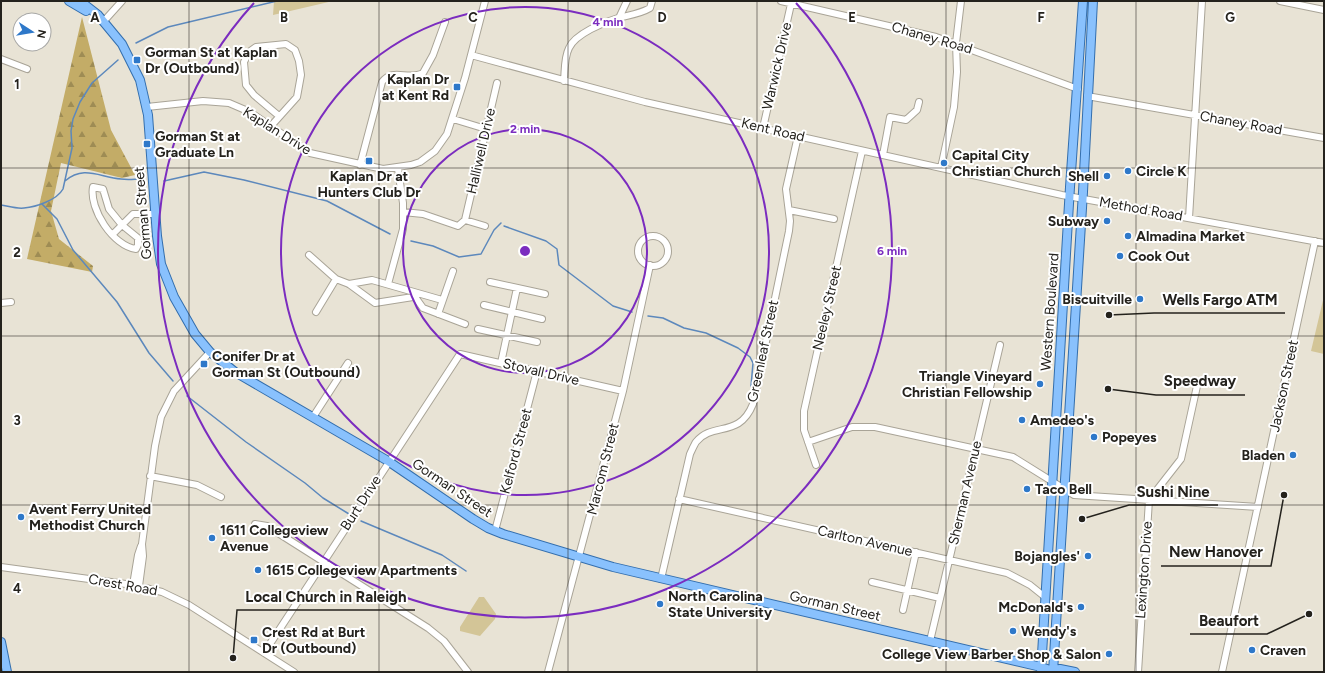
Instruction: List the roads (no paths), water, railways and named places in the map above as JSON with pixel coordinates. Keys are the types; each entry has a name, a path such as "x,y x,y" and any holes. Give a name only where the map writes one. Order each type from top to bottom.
{"main road":[{"name":"Gorman Street","path":"70,1 104,21"},
{"name":"Gorman Street","path":"80,1 104,21 122,44 140,80 147,107 158,250 168,285 187,321 210,352 235,372 388,461 473,519 495,531 579,558 661,579 930,641 1041,670 1054,671 1060,669 1075,672"},
{"name":"Western Boulevard","path":"1054,671 1064,489 1076,197 1078,89 1084,1"},
{"name":"Western Boulevard","path":"1041,670 1052,482 1076,197 1087,96 1093,1"},
{"path":"1,642 7,672"}],"street":[{"path":"104,21 122,1"},
{"name":"Kaplan Drive","path":"147,107 203,101 221,102 250,112 310,153 383,169 398,168 420,162 435,151 445,138 453,119 485,1"},
{"path":"619,18 627,1"},
{"path":"564,81 565,60 569,47 576,38 619,18 646,11 650,8 652,1"},
{"name":"Chaney Road","path":"781,1 902,28 956,43 1078,89"},
{"path":"941,168 954,107 957,72 956,43 962,1"},
{"path":"1189,218 1194,114 1202,1"},
{"path":"1280,1 1324,10"},
{"name":"Warwick Drive","path":"763,128 791,4"},
{"path":"360,165 382,82 385,77 393,74 410,77 423,73 434,55 445,22"},
{"path":"271,126 297,97 301,75 298,56 293,47 286,44 256,47 249,52 244,62 246,85 254,95 279,116"},
{"name":"Kent Road","path":"471,55 645,102 1076,197"},
{"path":"1,59 27,69"},
{"name":"Halliwell Drive","path":"466,220 497,82"},
{"name":"Chaney Road","path":"1087,96 1324,138"},
{"path":"882,155 890,117 906,120 918,110 920,102"},
{"path":"453,119 486,129"},
{"name":"Greenleaf Street","path":"661,579 690,454 696,442 706,434 742,422 751,410 789,231 789,210 786,188 798,136"},
{"name":"Neeley Street","path":"816,466 804,425 805,406 862,151"},
{"path":"388,284 400,244 403,228 403,212 398,168"},
{"path":"93,187 103,189 109,209 122,225 138,238 139,241 136,249 125,245 104,225 96,212 92,195 93,187"},
{"name":"Method Road","path":"1076,197 1324,243"},
{"path":"789,210 834,219"},
{"path":"403,212 423,214 458,226 466,220 485,226"},
{"path":"113,234 133,214 155,214"},
{"path":"647,237 658,237 666,244 667,254 660,264 650,265 641,260 638,249 640,244 647,237"},
{"name":"Jackson Street","path":"1222,672 1315,241"},
{"path":"309,255 336,279 349,284 375,303 413,294"},
{"name":"Marcom Street","path":"548,672 623,391 650,265"},
{"path":"438,314 453,271"},
{"path":"316,312 336,279"},
{"path":"349,284 372,280 388,284 413,294 442,300"},
{"path":"490,282 545,294"},
{"path":"500,363 517,288"},
{"path":"413,294 423,308 465,324"},
{"path":"1,303 11,302"},
{"path":"484,305 542,319"},
{"path":"478,329 537,342"},
{"name":"Sherman Avenue","path":"930,641 1000,345"},
{"path":"136,585 144,556 142,544 157,433 166,407 178,386 210,352"},
{"name":"Stovall Drive","path":"460,354 623,391"},
{"name":"Burt Drive","path":"264,652 388,461 460,354"},
{"path":"313,417 348,363"},
{"name":"Kelford Street","path":"495,531 537,371"},
{"path":"1149,500 1182,459 1197,386"},
{"path":"808,442 846,428 863,426 884,428 1013,458 1075,495 1258,507"},
{"path":"150,476 197,485 221,497"},
{"name":"Carlton Avenue","path":"679,499 1007,573 1030,585 1046,598"},
{"name":"Lexington Drive","path":"1138,672 1149,500"},
{"path":"255,524 267,526 439,636 453,651 468,672"},
{"path":"903,610 916,552"},
{"name":"Crest Road","path":"1,567 136,585 162,592 179,599 294,672"},
{"path":"872,582 940,598"}],"waterway":[{"path":"136,43 168,27 277,1"},
{"path":"1,205 18,208 29,207 51,200 60,193 63,189 72,148 71,131 73,119 80,102 92,83 118,60"},
{"path":"164,181 204,172 244,180 327,201 390,234"},
{"path":"65,181 72,176 85,173 92,173 113,178 142,179"},
{"path":"42,204 57,219 73,250 117,302 149,353 173,381"},
{"path":"411,241 433,246 459,257 481,254 494,230 501,223"},
{"path":"504,226 546,241 557,249 559,265 613,306 632,312"},
{"path":"648,316 663,318 684,328 706,333 738,348 750,357 753,363 751,386"},
{"path":"187,396 246,442 305,483 323,498 349,514"},
{"path":"361,521 442,555 466,571"}],"place":[{"name":"Gorman St at Kaplan Dr (Outbound)","path":"137,60"},
{"name":"Kaplan Dr at Kent Rd","path":"457,87"},
{"name":"Gorman St at Graduate Ln","path":"147,144"},
{"name":"Kaplan Dr at Hunters Club Dr","path":"369,161"},
{"name":"Capital City Christian Church","path":"944,163"},
{"name":"Circle K","path":"1128,171"},
{"name":"Shell","path":"1107,176"},
{"name":"Subway","path":"1107,221"},
{"name":"Almadina Market","path":"1128,236"},
{"name":"Cook Out","path":"1120,256"},
{"name":"Biscuitville","path":"1140,299"},
{"name":"Wells Fargo ATM","path":"1109,315"},
{"name":"Conifer Dr at Gorman St (Outbound)","path":"204,364"},
{"name":"Triangle Vineyard Christian Fellowship","path":"1040,384"},
{"name":"Speedway","path":"1108,389"},
{"name":"Amedeo's","path":"1022,420"},
{"name":"Popeyes","path":"1094,437"},
{"name":"Bladen","path":"1293,455"},
{"name":"Taco Bell","path":"1027,489"},
{"name":"New Hanover","path":"1284,495"},
{"name":"Avent Ferry United Methodist Church","path":"21,517"},
{"name":"Sushi Nine","path":"1082,519"},
{"name":"1611 Collegeview Avenue","path":"212,538"},
{"name":"Bojangles'","path":"1088,556"},
{"name":"1615 Collegeview Apartments","path":"258,570"},
{"name":"North Carolina State University","path":"660,604"},
{"name":"McDonald's","path":"1081,607"},
{"name":"Beaufort","path":"1309,614"},
{"name":"Wendy's","path":"1013,631"},
{"name":"Crest Rd at Burt Dr (Outbound)","path":"254,640"},
{"name":"Craven","path":"1252,650"},
{"name":"College View Barber Shop & Salon","path":"1109,654"},
{"name":"Local Church in Raleigh","path":"233,658"}]}
